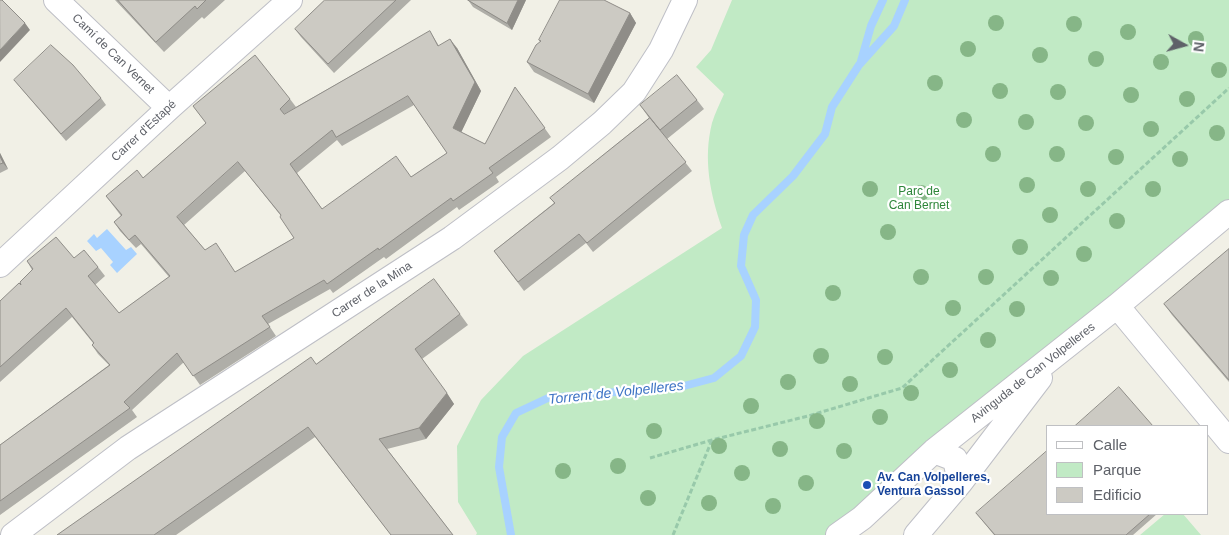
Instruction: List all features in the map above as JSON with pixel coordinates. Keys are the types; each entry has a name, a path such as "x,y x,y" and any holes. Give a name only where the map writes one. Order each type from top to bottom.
{"street":[{"name":"Camí de Can Vernet","path":"56,0 169,108"},
{"name":"Carrer d'Estapé","path":"0,264 169,108 290,0"},
{"name":"Carrer de la Mina","path":"13,535 128,448 452,238 560,158 602,123 634,92 661,50 686,0"},
{"name":"Avinguda de Can Volpelleres","path":"849,531 934,450 1117,306 1229,212"},
{"path":"1117,306 1229,441"},
{"path":"916,535 960,483 1061,350"},
{"path":"934,450 955,459 960,483"}],"path":[{"path":"650,458 808,416 902,388 1229,88"},
{"path":"673,535 712,440"}],"green space":[{"name":"Parc de Can Bernet","path":"732,0 1229,0 1229,208 839,535 476,535 477,533 458,502 457,446 481,400 523,356 722,228 711,189 708,150 712,123 724,94 696,67 711,50"},
{"path":"1164,515 1184,515 1201,535 1140,535"}],"water":[{"path":"107,229 126,250 131,247 137,254 117,273 110,265 113,262 101,248 96,251 87,241 94,234 97,238"}],"building":[{"path":"0,0 25,23 0,50"},
{"path":"118,0 206,0 197,9 195,6 156,42"},
{"path":"325,0 396,0 328,64 295,29"},
{"path":"468,0 518,0 507,23"},
{"path":"560,0 604,0 630,13 588,94 527,62 536,45 541,41 539,40"},
{"path":"430,31 438,46 450,39 475,82 453,128 485,144 515,87 545,128 489,168 493,173 453,201 451,198 379,250 378,248 327,284 324,280 262,316 270,327 193,376 177,353 124,402 130,408 0,501 0,445 110,365 92,345 94,343 66,308 0,367 0,301 19,283 21,285 20,282 33,269 27,261 56,237 74,258 84,250 98,267 88,276 119,313 170,276 135,235 129,240 114,222 122,215 106,196 137,170 143,178 206,123 193,106 255,55 290,99 280,109 284,114","holes":["408,96 447,153 411,177 396,156 322,209 290,164 332,130 336,137","238,162 281,215 280,217 294,238 235,272 216,243 205,250 177,217"]},
{"path":"51,45 73,65 101,98 61,134 14,80"},
{"path":"677,75 697,100 660,130 640,105"},
{"path":"650,118 686,162 587,243 579,234 518,282 494,251 555,203 550,198"},
{"path":"1229,249 1229,380 1164,304"},
{"path":"434,279 460,314 415,349 447,393 419,428 379,439 453,535 391,535 308,427 154,535 57,535 311,357 316,364"},
{"path":"1119,387 1152,425 1076,425"},
{"path":"1046,452 1046,515 1149,515 1126,535 995,535 976,513"}],"waterway":[{"name":"Torrent de Volpelleres","path":"861,61 871,26 883,0"},
{"name":"Torrent de Volpelleres","path":"511,535 499,467 502,437 516,413 548,398 684,386 714,378 741,356 755,327 756,300 741,266 744,235 753,215 793,176 825,134 832,107 859,65 894,26 905,0"}],"place":[{"name":"Av. Can Volpelleres, Ventura Gassol","path":"867,485"}]}
